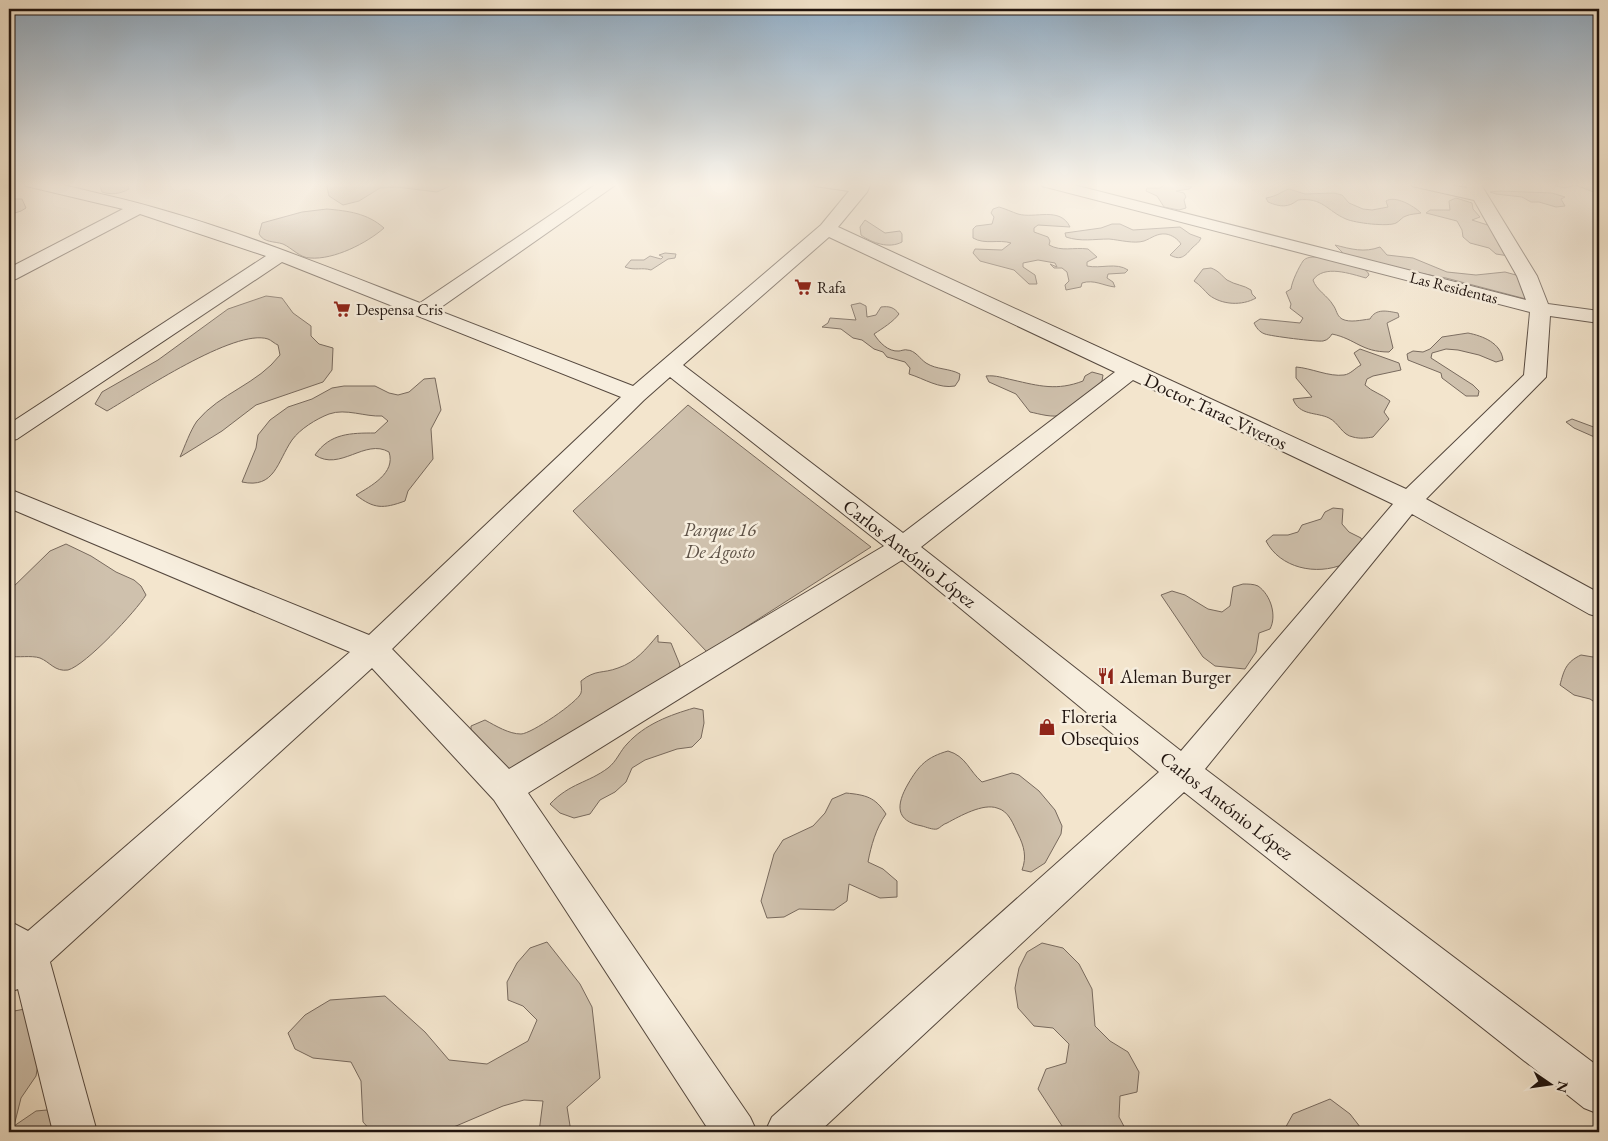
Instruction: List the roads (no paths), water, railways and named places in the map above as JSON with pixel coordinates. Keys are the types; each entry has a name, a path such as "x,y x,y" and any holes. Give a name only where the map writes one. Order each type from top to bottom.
{"street":[{"path":"9,275 84,236"},
{"path":"224,236 280,255 636,395"},
{"path":"422,311 530,236"},
{"path":"75,1132 15,957 373,649 636,395 819,236"},
{"name":"Doctor Tarac Viveros","path":"842,236 1410,501 1599,606"},
{"name":"Las Residentas","path":"1266,236 1540,309 1599,317"},
{"path":"787,1132 1182,772 1410,501 1535,377 1540,309 1527,276 1504,236"},
{"path":"9,434 280,255"},
{"name":"Carlos António López","path":"669,365 903,547 1182,772 1599,1092"},
{"path":"506,789 903,547 1131,372"},
{"path":"9,498 373,649 506,789 735,1132"}],"place":[{"name":"Rafa","path":"803,287"},
{"name":"Despensa Cris","path":"342,309"},
{"name":"Aleman Burger","path":"1106,676"},
{"name":"Floreria Obsequios","path":"1047,727"}],"park label":[{"name":"Parque 16 De Agosto","path":"720,540"}]}
